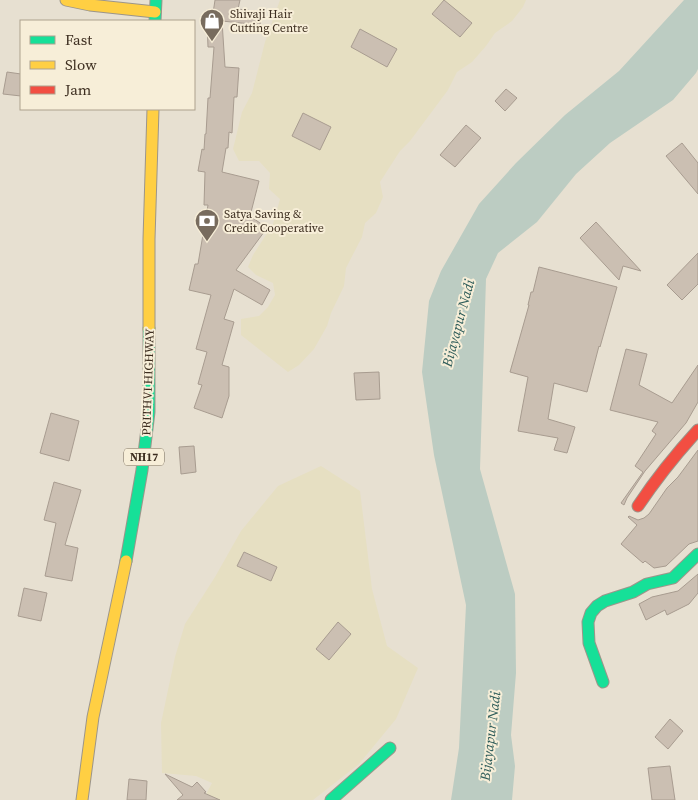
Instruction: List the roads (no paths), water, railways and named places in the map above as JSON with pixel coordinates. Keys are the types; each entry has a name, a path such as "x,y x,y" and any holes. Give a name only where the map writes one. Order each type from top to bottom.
{"main road":[{"path":"66,0 155,17 156,0"},
{"name":"PRITHVI HIGHWAY","path":"82,800 95,708 133,525 149,412 149,239 153,110"},
{"path":"638,506 656,479 698,430"},
{"path":"603,682 594,664 588,639 588,626 591,614 596,606 635,591 646,584 674,577 698,554"},
{"path":"331,800 390,748"}],"water":[{"name":"Bijayapur Nadi","path":"684,0 698,0 698,69 696,73 673,100 610,143 576,174 537,222 498,253 486,279 480,469 515,594 516,673 511,735 515,766 512,800 451,800 459,748 466,605 434,455 422,372 429,301 441,271 479,204 516,163 565,115 619,71"}],"place":[{"name":"Shivaji Hair Cutting Centre","path":"212,42"},
{"name":"Satya Saving & Credit Cooperative","path":"207,242"}]}
